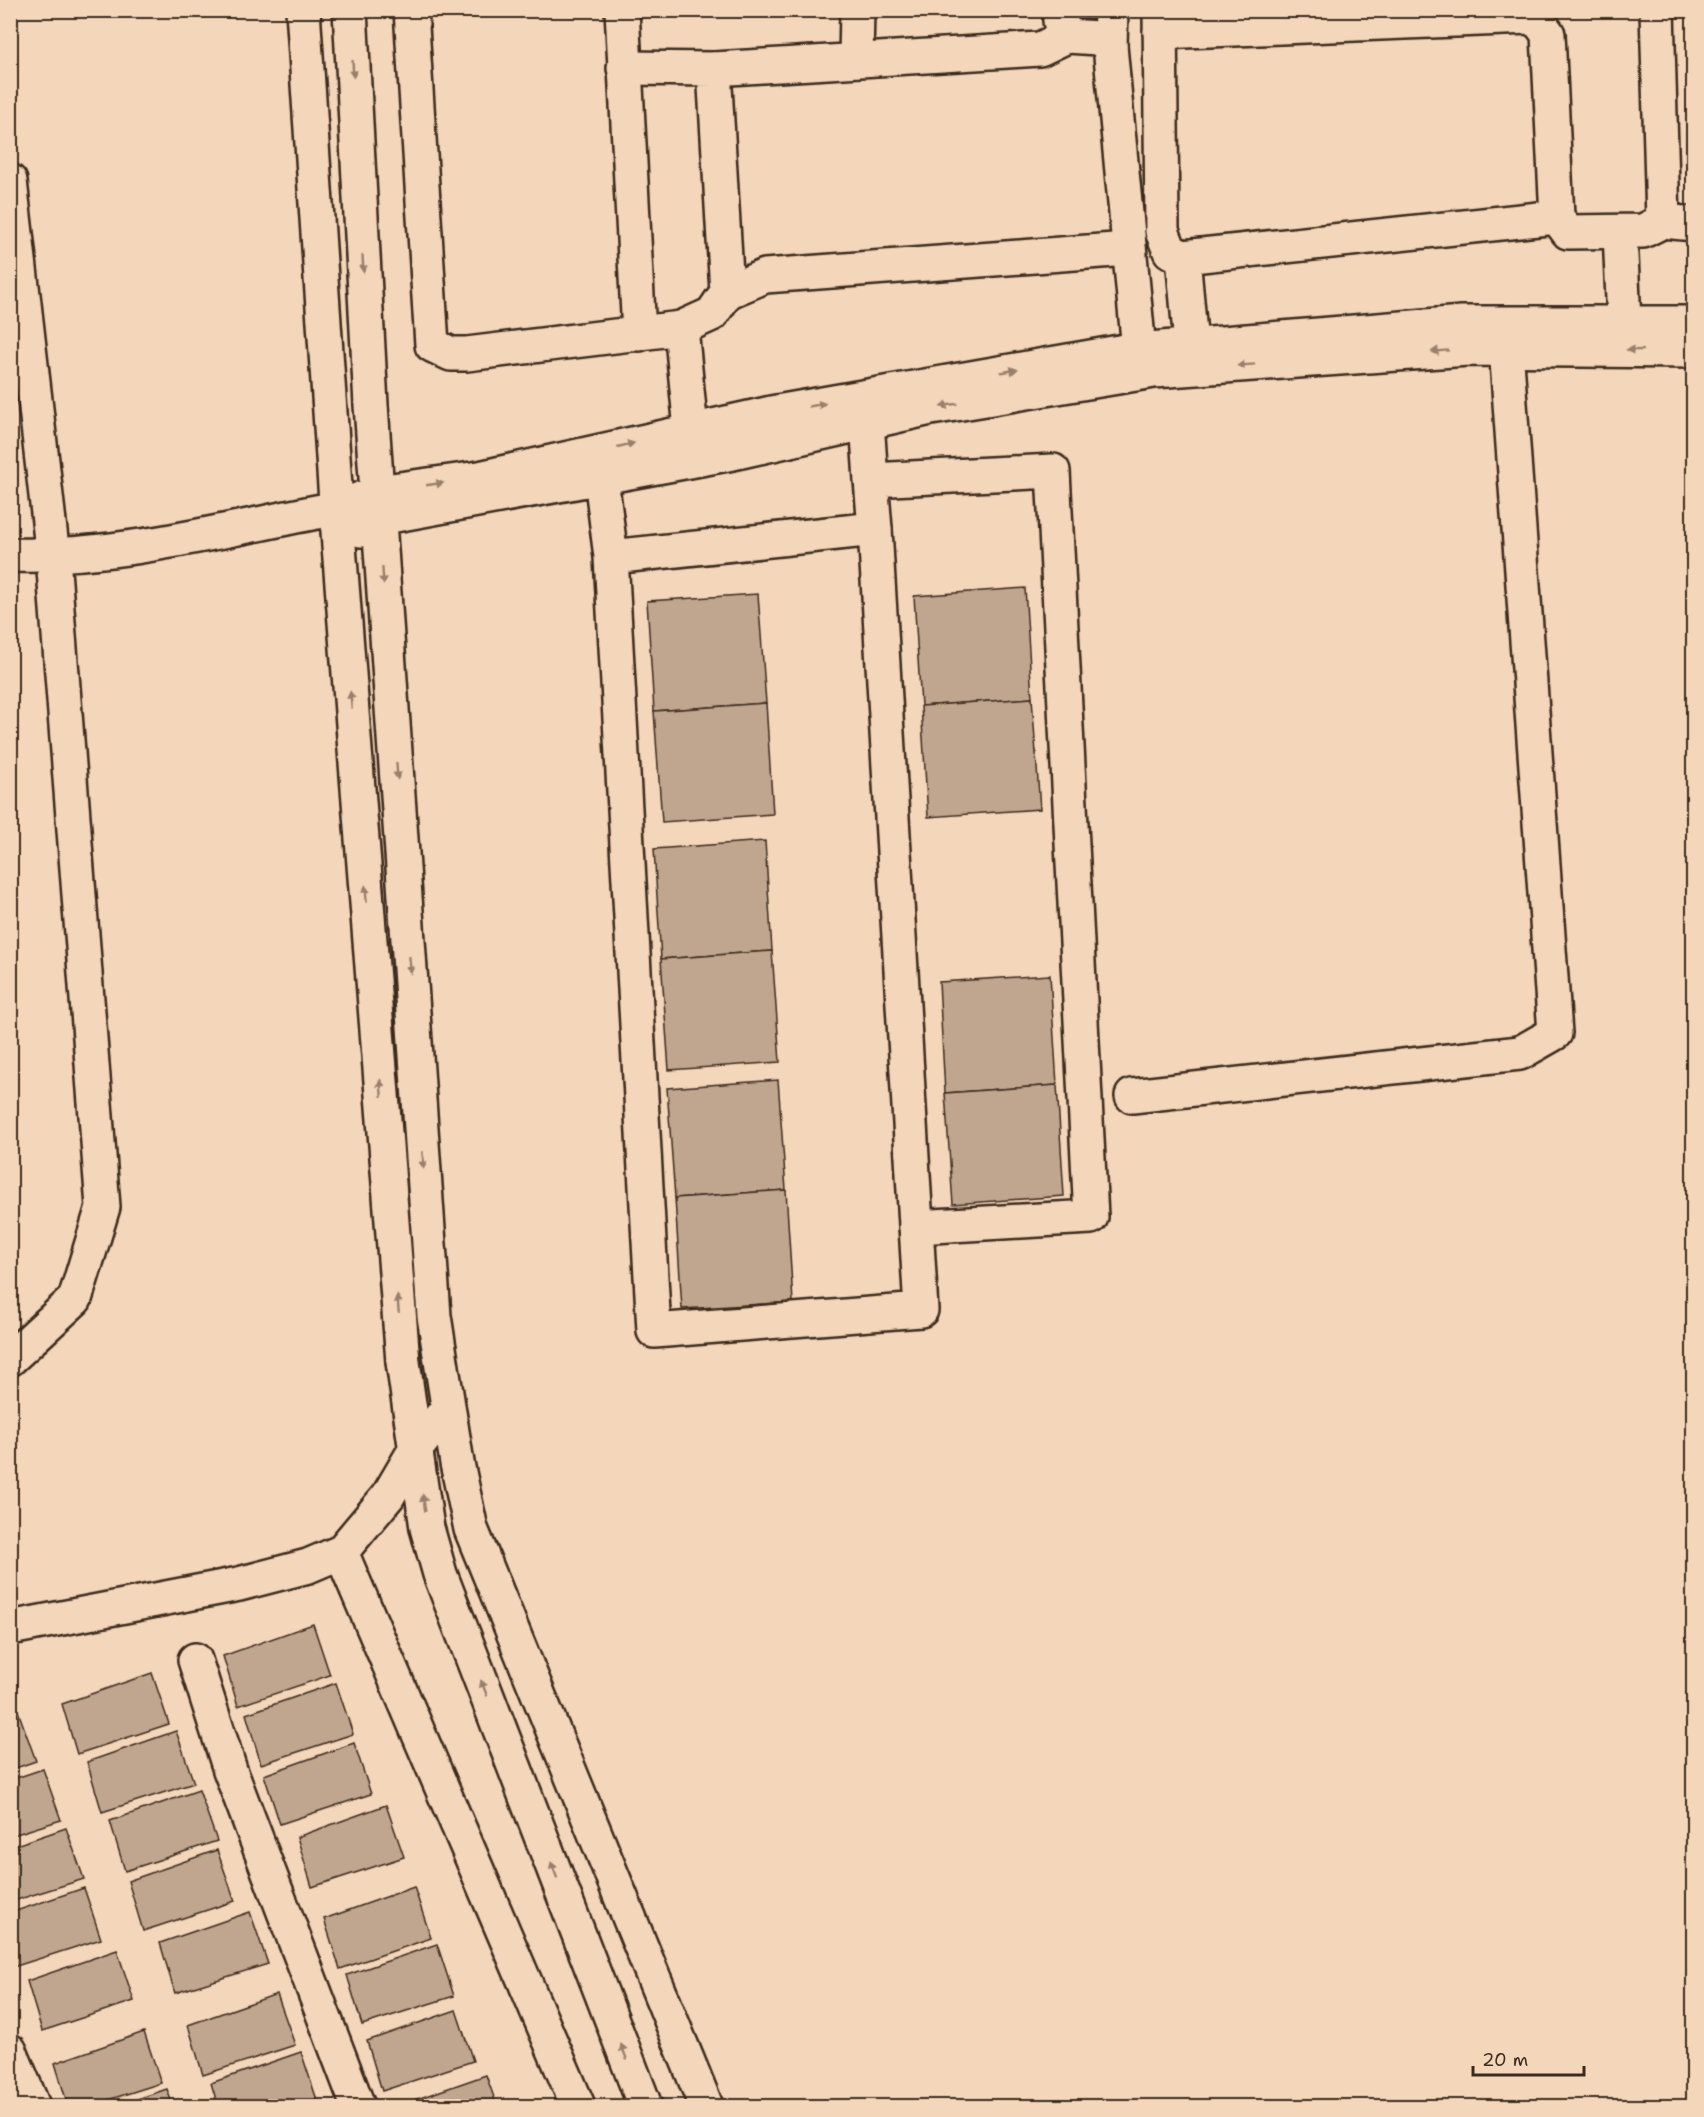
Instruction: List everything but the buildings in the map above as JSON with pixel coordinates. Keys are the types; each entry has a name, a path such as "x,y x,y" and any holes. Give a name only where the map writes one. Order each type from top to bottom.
{"street":[{"path":"303,10 339,546 403,1362 415,1450 428,1528 440,1574 645,2106"},
{"path":"350,10 378,505 434,1316 448,1408 471,1529 706,2106"},
{"path":"411,10 432,345 451,354 681,328 712,314 727,292 765,276 1128,249"},
{"path":"622,10 639,334"},
{"path":"856,59 857,10"},
{"path":"1111,10 1110,46 1139,350"},
{"path":"1557,217 1183,257 1170,251 1162,231 1160,21 1530,17 1548,34 1557,217 1568,232 1620,232 1643,231 1678,223 1657,10"},
{"path":"624,68 714,69 1040,49 1064,23 1110,46"},
{"path":"714,69 727,292"},
{"path":"10,181 53,557 103,1207 75,1299 10,1359"},
{"path":"1620,232 1624,323"},
{"path":"1183,257 1191,345"},
{"path":"10,555 53,557 96,554 337,508 601,478 730,438 1139,350 1462,323 1694,323"},
{"path":"681,328 691,430"},
{"path":"339,546 378,505 479,478 691,430 730,438 867,421 1154,371 1506,347 1694,351"},
{"path":"1132,1095 1520,1053 1555,1033 1506,347"},
{"path":"601,478 611,557 654,1331 921,1310 867,421"},
{"path":"871,480 1053,471 1091,1217 916,1227"},
{"path":"611,557 874,529"},
{"path":"10,1628 239,1584 308,1566 341,1552 388,1496 415,1450 448,1408"},
{"path":"341,1552 578,2106"},
{"path":"195,1660 230,1770 358,2106"},
{"path":"10,2051 33,2106"}]}
